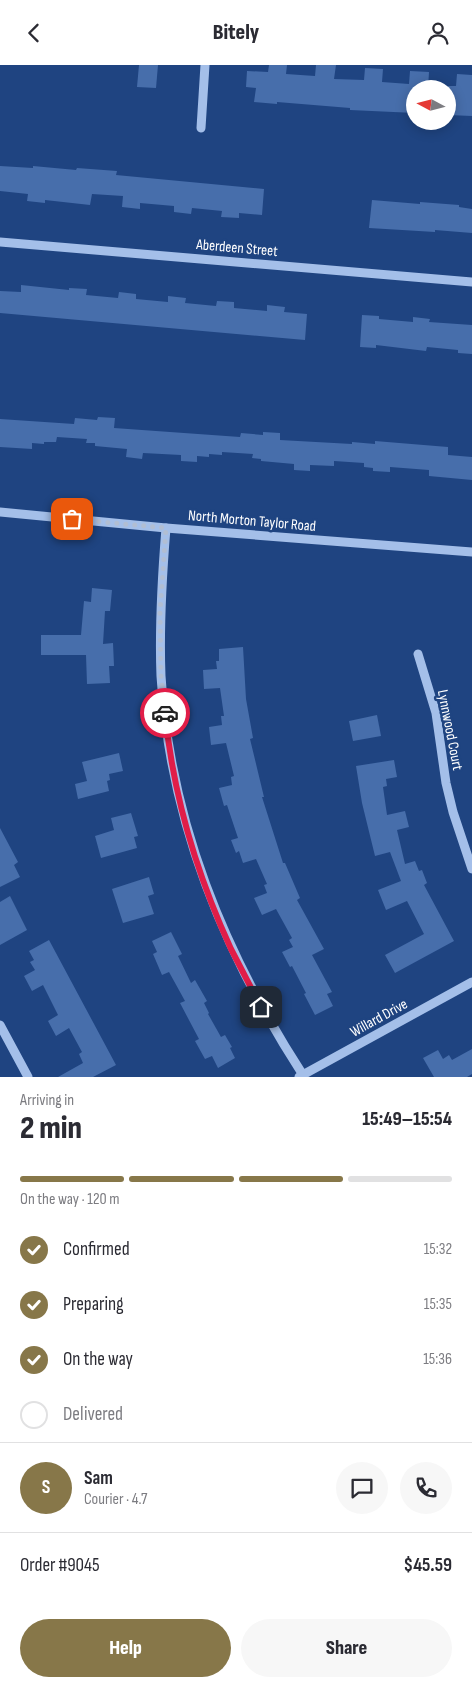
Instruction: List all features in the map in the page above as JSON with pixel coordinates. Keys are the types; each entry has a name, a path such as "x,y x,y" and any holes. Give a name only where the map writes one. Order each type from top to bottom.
{"street":[{"path":"200,129 205,65"},
{"name":"Aberdeen Street","path":"0,242 472,282"},
{"name":"North Morton Taylor Road","path":"0,512 166,528 472,552"},
{"path":"166,528 160,612 161,676 168,743 180,803 201,874 231,948 261,1007 301,1076"},
{"name":"Lynnwood Court","path":"418,654 436,713 446,783 453,812 472,869"},
{"name":"Willard Drive","path":"301,1076 472,982"},
{"path":"0,1025 28,1077"}],"building":[{"path":"139,65 158,65 156,88 137,87"},
{"path":"269,65 287,65 286,74 315,76 316,65 336,65 334,79 364,80 365,68 383,69 382,82 406,84 406,113 350,110 350,108 277,102 277,104 254,102 256,88 246,87 247,71 268,72"},
{"path":"410,71 429,72 429,80 409,80"},
{"path":"457,74 472,75 472,116 456,115"},
{"path":"0,166 117,171 116,175 264,189 262,215 239,213 239,218 221,217 222,211 192,208 191,214 174,212 174,206 140,203 140,209 122,207 123,196 92,194 90,205 45,200 45,203 27,201 28,194 0,191"},
{"path":"372,200 459,205 459,207 472,209 472,233 369,228"},
{"path":"21,285 69,290 69,288 87,289 86,295 118,298 119,292 136,294 136,299 168,302 168,296 186,298 185,303 216,306 217,301 234,302 234,308 267,311 267,305 285,307 284,312 307,314 305,340 0,313 0,291 21,292"},
{"path":"362,315 379,316 379,319 413,322 413,317 430,319 429,322 472,325 472,354 458,353 458,350 427,347 426,351 376,345 376,348 360,347"},
{"path":"98,417 115,418 114,428 240,437 241,433 263,435 263,432 280,433 280,440 352,444 352,442 375,444 375,441 448,447 448,455 472,457 472,480 429,476 429,470 390,467 390,472 373,471 373,468 364,467 364,463 334,461 334,466 310,465 310,471 294,470 294,464 261,461 261,459 252,458 253,454 222,452 222,455 209,454 209,457 197,456 197,462 181,461 181,455 143,453 142,459 126,457 127,449 95,446 95,443 86,443 87,439 57,437 56,442 32,443 32,449 0,447 0,419 74,424 75,418 97,420"},
{"path":"92,588 112,590 110,611 105,611 103,644 113,643 114,666 109,666 110,683 87,684 86,655 41,655 41,635 81,635 84,601 91,602"},
{"path":"243,647 246,699 253,738 250,739 264,797 262,797 283,863 285,863 300,898 297,900 324,949 312,955 332,992 327,994 333,1006 315,1015 292,966 290,967 282,952 293,947 289,940 292,938 276,909 262,915 254,898 267,893 264,885 267,884 256,859 243,863 239,851 236,853 231,840 238,838 227,805 224,806 219,788 232,785 231,777 234,776 226,743 211,745 209,727 222,725 221,716 224,716 220,688 204,689 203,670 217,669 216,661 219,661 219,649"},
{"path":"377,715 381,736 353,741 349,721"},
{"path":"119,753 123,771 109,774 110,780 107,781 109,791 78,799 75,784 87,781 82,762"},
{"path":"394,760 397,777 386,779 387,786 383,787 387,815 405,811 409,827 397,830 405,864 415,861 419,871 422,870 427,883 424,885 454,941 395,973 385,955 424,934 407,901 386,910 378,890 401,881 390,852 375,856 362,803 356,766"},
{"path":"131,813 138,836 134,837 137,848 101,858 95,836 114,830 111,818"},
{"path":"0,828 18,862 14,865 20,877 0,887"},
{"path":"149,877 154,894 148,896 154,914 123,923 112,889"},
{"path":"10,896 27,930 0,945 0,902"},
{"path":"171,932 182,954 178,956 191,983 195,980 207,1001 204,1003 208,1014 221,1037 225,1035 232,1047 230,1048 235,1058 218,1068 212,1056 205,1059 195,1041 199,1039 180,1003 185,1001 169,972 162,975 153,954 157,952 152,941"},
{"path":"49,940 116,1065 93,1077 58,1077 83,1063 79,1054 82,1052 69,1028 56,1036 48,1021 58,1015 43,985 32,991 24,976 35,970 30,962 34,960 29,951"},
{"path":"472,1049 472,1074 467,1077 434,1077 423,1058 438,1050 443,1059 449,1055 452,1060"}],"way so far":[{"path":"72,519 166,528 160,612 161,676 165,713"}],"route":[{"path":"165,713 168,743 180,803 201,874 231,948 261,1007"}]}
